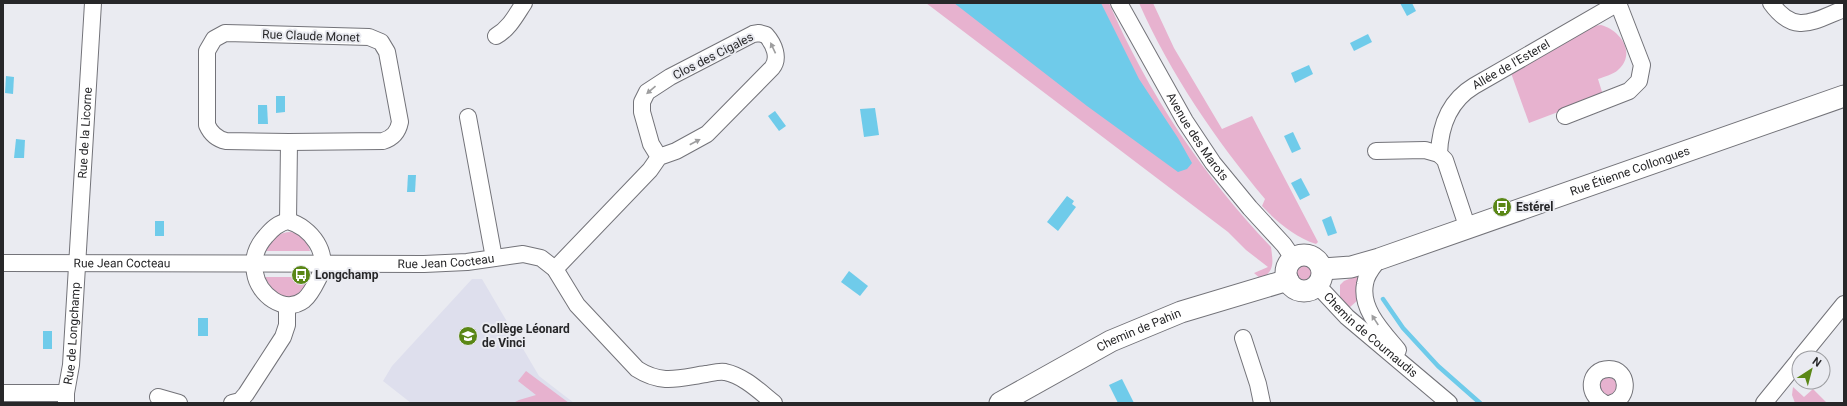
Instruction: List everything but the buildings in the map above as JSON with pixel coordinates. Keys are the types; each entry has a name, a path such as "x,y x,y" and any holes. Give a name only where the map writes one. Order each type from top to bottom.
{"main road":[{"name":"Rue Étienne Collongues","path":"1320,278 1351,267 1379,260 1844,96"},
{"path":"1302,254 1311,256 1319,261 1320,278 1310,290 1301,291 1293,287 1288,280 1286,268 1294,258 1302,254"},
{"name":"Chemin de Pahin","path":"1000,403 1111,341 1181,312 1288,280"}],"street":[{"name":"Rue de la Licorne","path":"77,263 93,3"},
{"path":"496,36 503,32 524,3"},
{"name":"Avenue des Marots","path":"1119,3 1185,121 1213,162 1250,208 1284,244 1294,258"},
{"name":"Allée de l'Esterel","path":"1439,154 1443,124 1451,108 1460,97 1474,86 1618,3 1642,64 1639,81 1629,91 1565,116"},
{"path":"1771,3 1785,19 1797,24 1806,24 1844,9"},
{"name":"Rue Claude Monet","path":"225,33 369,37 381,42 388,52 400,122 395,134 383,141 289,142 226,141 218,138 211,132 207,125 207,51 214,39 225,33"},
{"name":"Clos des Cigales","path":"555,269 650,170 659,158 676,151 707,134 772,68 776,62 777,56 766,35 759,33 753,34 670,77 647,92 642,102 642,112 651,144 659,158"},
{"path":"468,117 494,258"},
{"path":"288,221 289,142"},
{"path":"1376,151 1425,150 1439,154 1445,160 1468,229"},
{"path":"288,221 298,225 308,233 322,253 324,264 308,296 299,303 287,306 277,303 264,292 255,274 254,264 256,253 264,238 279,224 288,221"},
{"name":"Rue Jean Cocteau","path":"3,263 453,263 529,254 541,258 555,269 572,299 584,314 637,369 645,374 652,378 666,380 722,372 744,379 774,403"},
{"name":"Chemin de Cournaudis","path":"1379,260 1369,272 1365,283 1366,302 1373,318 1384,334 1426,383"},
{"name":"Rue de Longchamp","path":"66,398 71,365 77,263"},
{"name":"Chemin de Cournaudis","path":"1320,278 1347,317 1449,403"},
{"path":"1807,350 1844,304"},
{"path":"232,403 240,401 246,394 279,344 287,325 287,306"},
{"path":"1243,338 1258,384 1262,403"},
{"path":"1604,403 1595,398 1591,388 1594,377 1603,370 1614,370 1620,373 1625,383 1623,400"},
{"path":"1772,400 1791,372"},
{"path":"3,393 66,398"},
{"path":"158,397 179,403"}],"shaded area":[{"path":"926,3 1109,3 1141,69 1179,132 1222,192 1271,247 1272,266 1266,276 1261,279 1254,273 1268,267 1246,250 1228,232"},
{"path":"1139,3 1153,3 1174,48 1222,129 1252,116 1318,242 1316,244 1308,241 1287,228 1262,206 1265,199 1195,106 1165,56"},
{"path":"1601,25 1608,28 1620,37 1626,50 1624,63 1618,70 1598,79 1603,95 1529,123 1511,73 1593,26"},
{"path":"291,232 304,239 310,251 266,251 272,240 283,233"},
{"path":"1301,262 1309,262 1315,268 1315,276 1309,282 1301,282 1295,276 1295,268"},
{"path":"1359,275 1358,300 1349,308 1340,298 1340,285 1344,281"},
{"path":"265,277 310,277 303,291 297,295 286,297 276,292"},
{"name":"Collège Léonard de Vinci","path":"472,279 482,279 539,376 574,403 411,403 383,381 392,366"},
{"path":"526,371 569,403 513,403 536,395 518,381"},
{"path":"1609,376 1617,380 1616,394 1607,397 1603,395 1598,383 1601,379"},
{"path":"1793,390 1796,390 1804,397 1812,390 1814,390 1827,403 1795,403 1792,395"}],"water":[{"path":"954,3 1101,3 1139,79 1178,138 1192,163 1187,169 1178,172 1087,106"},
{"path":"1400,3 1412,3 1416,11 1407,16"},
{"path":"1368,34 1372,42 1354,51 1350,43"},
{"path":"1309,65 1313,74 1295,83 1291,73"},
{"path":"6,76 14,77 13,94 5,93"},
{"path":"276,96 285,96 285,112 276,113"},
{"path":"258,105 267,105 268,124 258,124"},
{"path":"875,108 879,135 864,137 860,109"},
{"path":"775,111 786,126 779,131 768,116"},
{"path":"1293,132 1301,149 1292,153 1284,136"},
{"path":"16,139 25,140 24,158 14,158"},
{"path":"408,175 416,175 415,192 407,192"},
{"path":"1301,178 1310,195 1300,200 1291,183"},
{"path":"1067,196 1074,201 1072,204 1076,207 1058,231 1047,222"},
{"path":"1331,216 1337,233 1328,236 1322,220"},
{"path":"155,221 164,221 164,236 155,236"},
{"path":"849,271 868,286 860,296 841,282"},
{"path":"198,318 208,318 208,336 198,336"},
{"path":"43,331 52,331 52,349 43,349"},
{"path":"1122,379 1134,403 1118,403 1109,385"}],"waterway":[{"path":"1383,299 1403,328 1438,366 1480,403"}],"place":[{"name":"Estérel","path":"1502,207"},
{"name":"Longchamp","path":"301,275"},
{"name":"Collège Léonard de Vinci","path":"468,336"}]}
